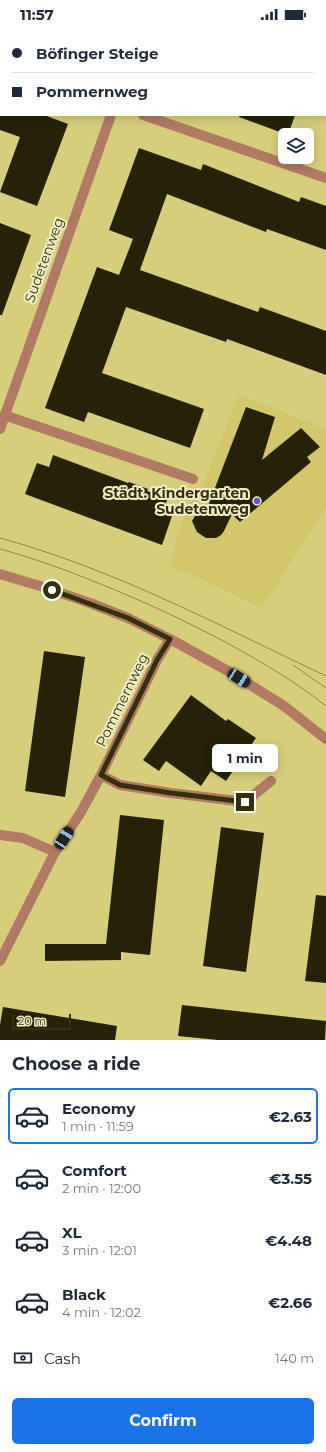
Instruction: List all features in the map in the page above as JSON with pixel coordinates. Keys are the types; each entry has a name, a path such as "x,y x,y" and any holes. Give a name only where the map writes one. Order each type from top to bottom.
{"street":[{"name":"Sudetenweg","path":"0,429 111,116"},
{"path":"146,116 326,178"},
{"path":"4,415 193,478"},
{"path":"0,574 90,603 128,618 170,639 228,671 284,706 326,739"},
{"name":"Pommernweg","path":"0,961 55,852 81,812 101,775 157,660 170,639"},
{"path":"101,775 120,785 245,802 271,781"},
{"path":"0,835 23,838 55,852"}],"shaded area":[{"name":"Städt. Kindergarten Sudetenweg","path":"239,395 326,429 326,507 262,608 169,565 191,493 199,494"}],"building":[{"path":"0,116 47,116 68,124 37,206 0,192 20,137 0,130"},
{"path":"295,116 290,128 278,128 278,131 239,117"},
{"path":"139,148 201,170 203,164 299,202 301,197 326,206 326,250 267,229 266,232 167,194 140,270 258,312 260,307 326,331 326,375 227,339 226,342 126,307 102,373 204,409 190,448 88,412 84,422 45,408 97,267 119,275 133,239 109,230"},
{"path":"0,223 31,235 2,315 0,315"},
{"path":"246,407 275,417 262,460 301,428 320,447 307,457 311,462 240,522 232,514 221,535 216,538 206,538 197,532 192,521 198,511 208,506"},
{"path":"53,455 148,489 147,491 168,498 163,510 173,513 162,545 25,494 37,463 49,467"},
{"path":"44,651 85,657 65,797 25,791"},
{"path":"191,695 226,721 228,719 256,738 226,781 211,771 201,786 166,761 159,771 143,760"},
{"path":"120,815 164,820 150,955 121,952 121,960 45,961 45,944 106,944"},
{"path":"221,827 264,833 246,972 203,966"},
{"path":"316,895 326,896 326,983 305,981"},
{"path":"182,1005 326,1021 325,1040 218,1040 178,1036"},
{"path":"3,1007 117,1026 115,1040 0,1040 0,1025"}],"tram line":[{"path":"0,538 42,551 125,582 326,676"},
{"path":"0,549 37,560 86,578 181,619 267,666 326,706"},
{"path":"293,665 326,688"}],"place":[{"name":"Städt. Kindergarten Sudetenweg","path":"257,501"}],"route":[{"path":"52,590 128,618 170,639 157,660 101,775 120,785 245,802"}]}
